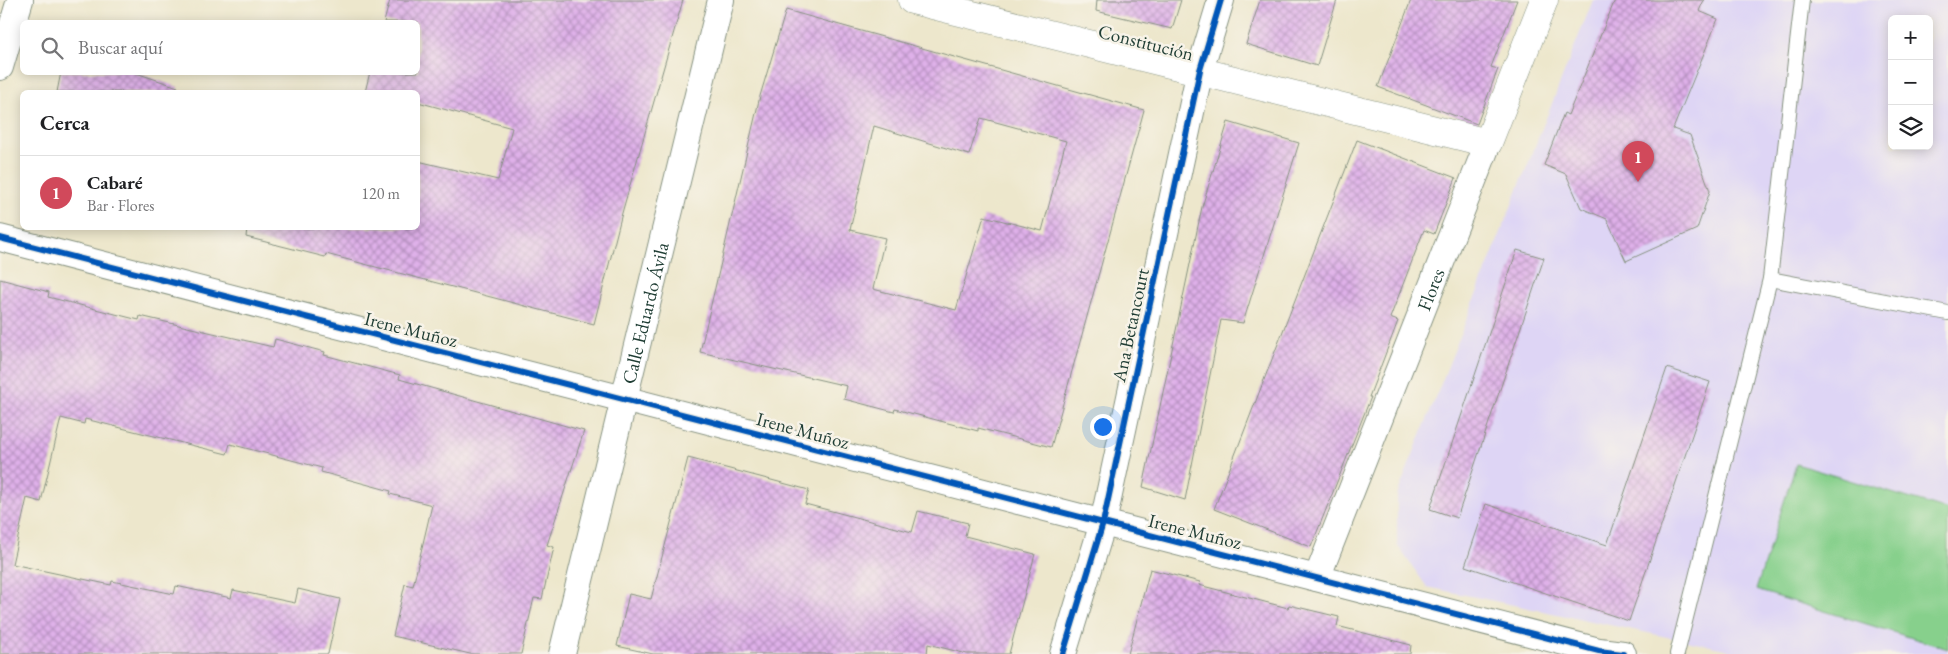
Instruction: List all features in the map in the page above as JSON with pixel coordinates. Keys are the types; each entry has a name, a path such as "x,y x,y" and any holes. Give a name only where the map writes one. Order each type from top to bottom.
{"street":[{"path":"0,67 20,0"},
{"name":"Calle Eduardo Ávila","path":"562,654 721,0"},
{"name":"Constitución","path":"912,0 1488,143"},
{"name":"Ana Betancourt","path":"1062,654 1103,523 1200,70 1221,0"},
{"name":"Flores","path":"1317,578 1544,0"},
{"name":"Irene Muñoz","path":"0,238 1607,653"}],"lane":[{"path":"1677,654 1770,279 1802,0"},
{"path":"1770,279 1948,313"}],"shaded area":[{"path":"1593,0 1948,0 1948,654 1739,654 1725,649 1427,587 1397,545 1397,495"}],"green space":[{"path":"1796,464 1948,510 1948,649 1756,590"}],"building":[{"path":"390,0 683,0 622,213 594,324 326,254 325,257 246,237 247,230 420,230 420,161 498,180 512,128 420,103 420,90 366,90 369,75 420,75 420,20 385,20"},
{"path":"1097,0 1181,0 1172,29 1096,11"},
{"path":"1260,0 1337,0 1317,66 1246,44"},
{"path":"1411,0 1517,0 1491,67 1498,69 1477,124 1378,87"},
{"path":"1615,0 1704,0 1699,11 1718,19 1673,129 1690,135 1710,191 1697,229 1626,261 1607,219 1581,208 1566,174 1544,165 1564,113 1568,115"},
{"path":"786,10 1144,110 1051,447 978,428 978,431 895,409 894,412 844,399 847,386 700,352 760,96","holes":["981,118 1066,141 1042,231 984,216 956,310 873,289 885,238 850,230 874,126 969,155"]},
{"path":"60,75 142,75 178,87 177,90 57,90"},
{"path":"1228,122 1299,143 1243,323 1221,320 1185,500 1143,487 1202,207"},
{"path":"1357,140 1456,178 1434,234 1424,230 1390,318 1398,321 1369,397 1371,397 1311,547 1214,509"},
{"path":"1517,250 1544,258 1457,518 1430,509"},
{"path":"0,279 49,292 48,297 139,320 140,316 273,347 275,339 325,352 324,355 400,375 399,379 584,431 547,545 554,547 542,599 534,598 521,654 470,654 393,636 405,584 413,586 432,505 390,494 391,491 321,472 322,468 230,444 227,454 85,419 84,424 61,418 41,502 27,498 12,564 111,585 112,581 174,594 176,586 231,598 233,590 295,603 298,589 340,599 328,654 0,654"},
{"path":"1667,368 1710,382 1629,621 1465,566 1486,504 1607,545"},
{"path":"688,458 809,490 805,504 912,532 918,511 968,523 965,536 1035,554 1009,654 967,654 928,644 927,654 653,654 617,646 629,594 651,599"},
{"path":"1150,569 1200,582 1199,585 1288,608 1289,605 1339,617 1337,626 1411,645 1410,654 1128,654"}],"cycle path":[{"path":"1063,654 1103,523 1200,70 1221,0"},
{"path":"0,238 1599,651 1623,654"}],"place":[{"name":"Cabaré","path":"1638,182"}]}
